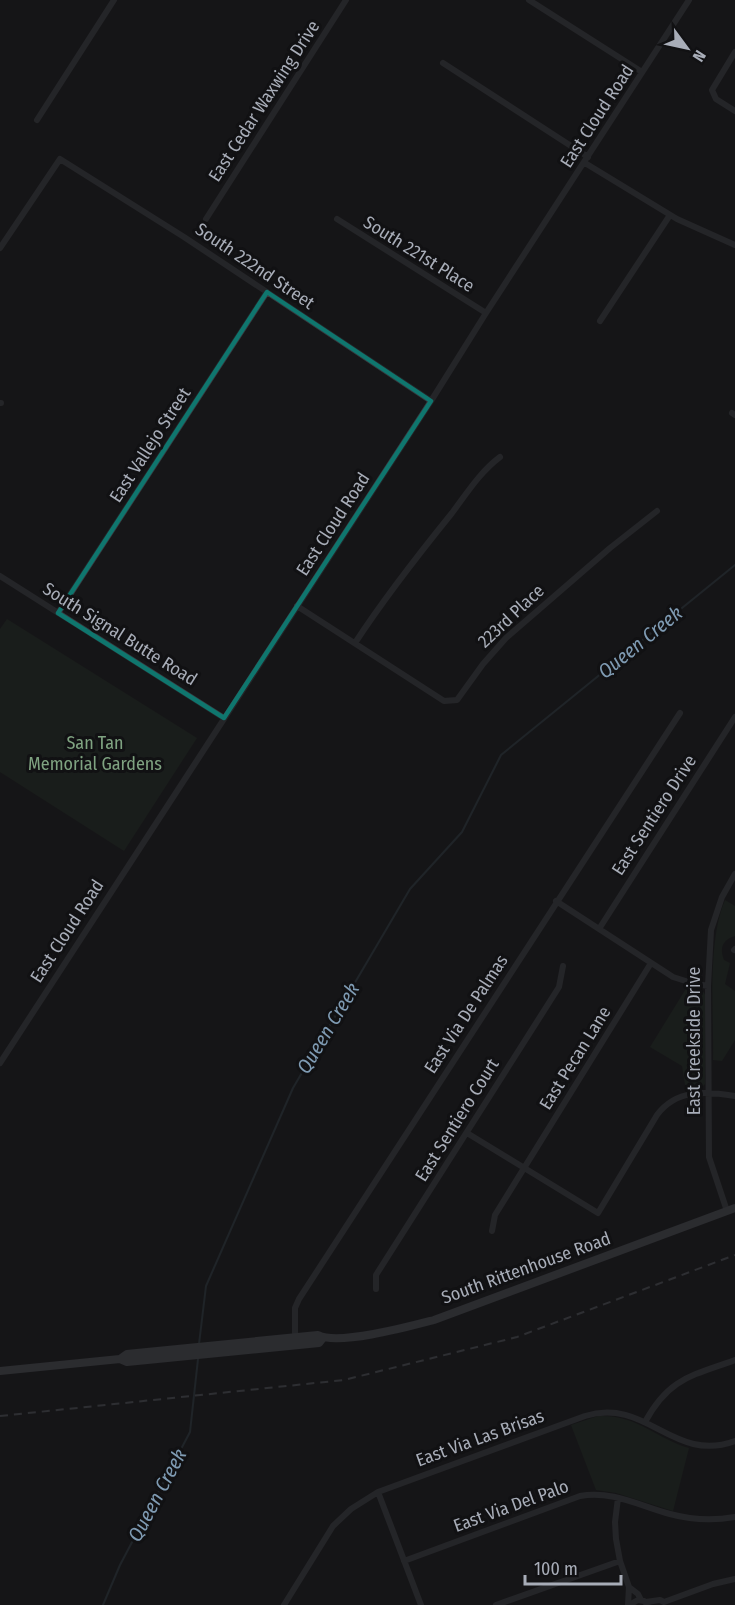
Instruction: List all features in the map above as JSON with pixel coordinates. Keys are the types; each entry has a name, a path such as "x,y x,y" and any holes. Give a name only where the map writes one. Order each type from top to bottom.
{"main road":[{"name":"South Rittenhouse Road","path":"239,1347 295,1337 368,1335 434,1320 731,1210"},
{"name":"South Rittenhouse Road","path":"0,1371 120,1359 127,1362 239,1347 319,1343 323,1338"}],"street":[{"path":"37,120 114,0"},
{"name":"East Cedar Waxwing Drive","path":"206,219 346,0"},
{"path":"529,0 642,72"},
{"name":"East Cloud Road","path":"0,1063 689,0"},
{"path":"735,52 711,90 716,99 735,111"},
{"path":"443,63 670,215 735,245"},
{"name":"South 222nd Street","path":"0,248 60,159 184,237 431,401"},
{"path":"600,321 670,215"},
{"name":"South 221st Place","path":"337,219 486,313"},
{"name":"East Vallejo Street","path":"58,613 267,292"},
{"path":"355,643 402,575 483,470 500,457"},
{"name":"223rd Place","path":"297,606 444,701 458,700 483,664 506,638 570,582 657,512"},
{"name":"South Signal Butte Road","path":"0,576 224,718"},
{"name":"East Via De Palmas","path":"295,1337 295,1308 299,1299 680,713"},
{"name":"East Sentiero Drive","path":"599,928 735,717"},
{"name":"East Creekside Drive","path":"731,1210 709,1157 708,986 711,930 722,897 735,874"},
{"path":"556,902 674,977 708,986"},
{"name":"East Pecan Lane","path":"492,1231 495,1215 651,963"},
{"name":"East Sentiero Court","path":"376,1289 376,1275 559,987 562,966"},
{"path":"467,1133 598,1213 662,1108 669,1102 682,1095 735,1096"},
{"path":"645,1422 661,1396 676,1383 735,1360"},
{"name":"East Via Las Brisas","path":"284,1605 333,1526 351,1509 378,1492 593,1413 621,1413 694,1445 713,1446 735,1441"},
{"path":"378,1492 421,1605"},
{"name":"East Via Del Palo","path":"405,1561 580,1496 597,1494 618,1498 688,1518 710,1520 735,1517"},
{"path":"618,1498 615,1531 620,1562 629,1587 629,1605"},
{"path":"496,1605 620,1562"},
{"path":"629,1605 635,1600 645,1602 660,1600 663,1604 713,1584 735,1579"},
{"path":"629,1587 645,1602"}],"highlighted area":[{"path":"267,292 431,401 224,718 58,613"}],"green space":[{"name":"San Tan Memorial Gardens","path":"7,619 197,738 124,851 0,772 0,629"},
{"path":"725,900 735,906 735,936 725,942 722,952 724,960 730,963 725,984 735,991 735,1040 722,1061 713,1060 713,978 716,936"},
{"path":"687,987 702,990 706,996 705,1084 698,1091 686,1091 682,1066 650,1047"},
{"path":"598,1416 624,1419 689,1448 673,1511 616,1493 596,1490 571,1425"}],"waterway":[{"name":"Queen Creek","path":"199,1344 206,1286 293,1088 410,889 462,832 501,755 735,565"},
{"name":"Queen Creek","path":"103,1605 120,1565 190,1432 198,1359"}],"railway":[{"path":"0,1416 344,1380 517,1337 735,1255"}]}
